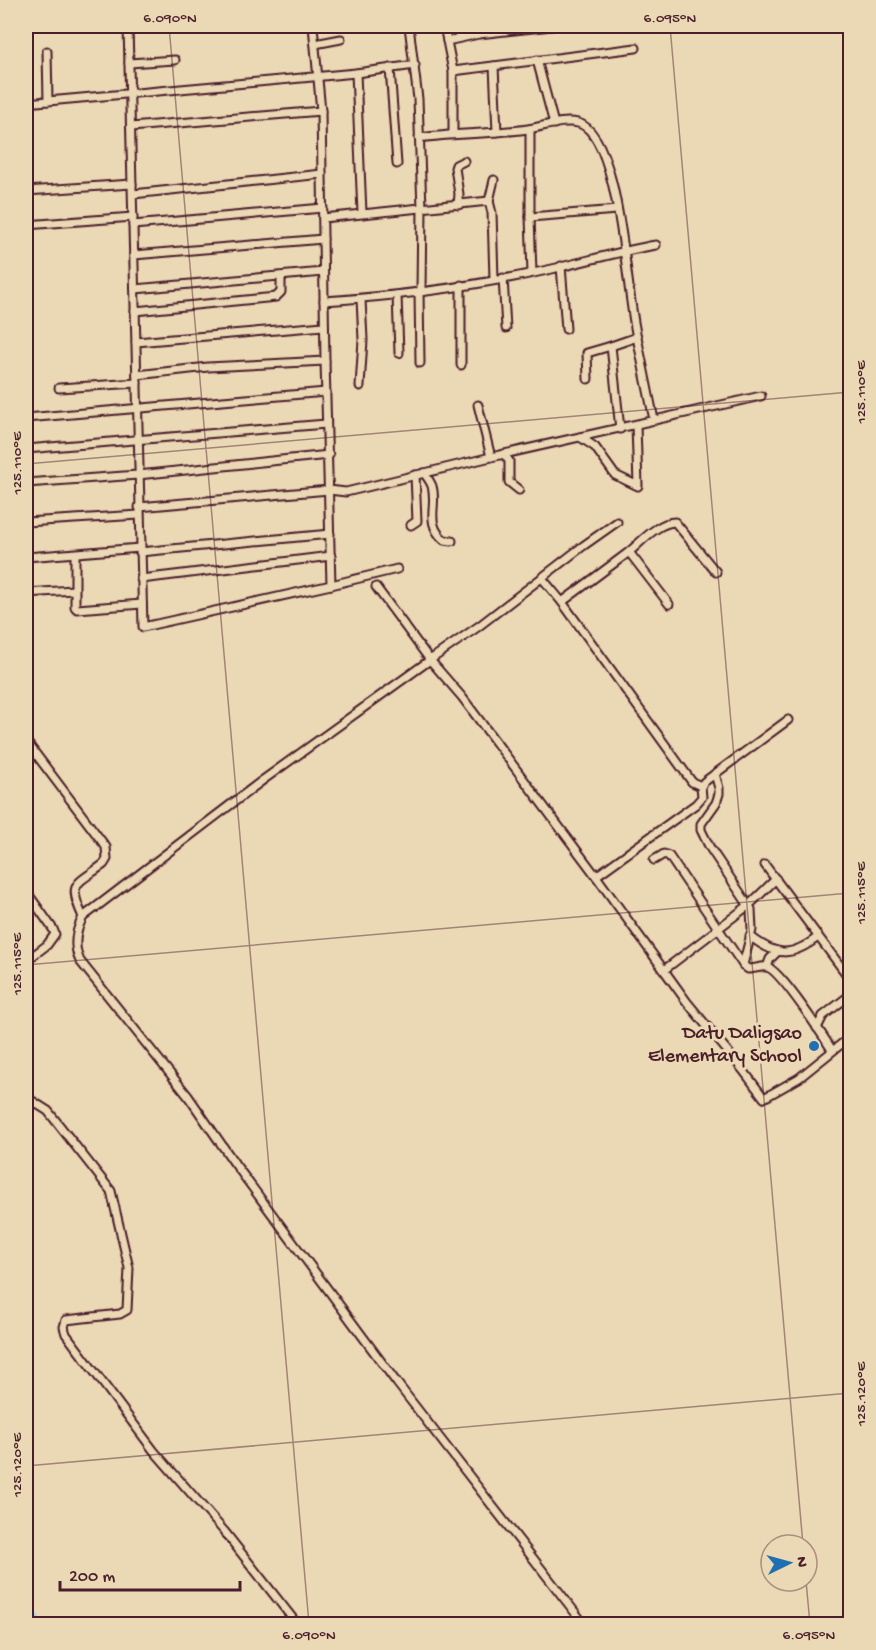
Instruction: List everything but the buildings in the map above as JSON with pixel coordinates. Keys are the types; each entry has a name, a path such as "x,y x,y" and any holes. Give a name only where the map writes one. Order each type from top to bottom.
{"street":[{"path":"128,26 143,627 397,569"},
{"path":"313,26 321,111 331,585"},
{"path":"409,26 415,65 422,208 420,363"},
{"path":"444,26 453,71 453,134"},
{"path":"478,26 479,34"},
{"path":"447,41 479,34 552,26"},
{"path":"315,44 341,39"},
{"path":"453,71 636,48"},
{"path":"47,51 48,101"},
{"path":"129,63 174,60"},
{"path":"537,60 554,124"},
{"path":"26,103 356,73 415,65"},
{"path":"494,66 497,132"},
{"path":"390,68 397,164"},
{"path":"356,73 362,213"},
{"path":"131,128 321,111"},
{"path":"419,138 578,123 596,136 607,164 617,210 625,251 634,323 654,420"},
{"path":"530,129 532,273"},
{"path":"458,205 459,194 455,168 464,161"},
{"path":"132,194 322,174"},
{"path":"494,180 489,201 492,213 494,279"},
{"path":"26,191 132,184"},
{"path":"323,218 489,201"},
{"path":"26,225 133,221 322,208"},
{"path":"530,217 617,210"},
{"path":"134,255 323,239"},
{"path":"324,301 397,295 503,278 656,245"},
{"path":"561,266 566,330"},
{"path":"135,289 323,272"},
{"path":"135,311 276,297 281,292 281,276"},
{"path":"503,278 506,328"},
{"path":"461,285 461,365"},
{"path":"397,295 399,352"},
{"path":"360,386 363,340 361,299"},
{"path":"136,342 324,326"},
{"path":"588,379 587,353 637,337"},
{"path":"611,346 620,429"},
{"path":"59,388 137,379 208,367 325,361"},
{"path":"26,417 326,392"},
{"path":"26,522 329,490 345,492 491,456 761,396"},
{"path":"478,405 491,456"},
{"path":"26,449 326,424"},
{"path":"580,437 595,447 615,474 639,486 636,424"},
{"path":"504,454 509,463 509,482 519,490"},
{"path":"26,483 138,475 328,455"},
{"path":"424,473 432,486 431,514 436,530 444,540 452,541"},
{"path":"411,525 417,521 415,475"},
{"path":"584,1624 397,1383 235,1164 188,1096 80,961 75,944 78,926 83,917 262,780 479,626 617,522"},
{"path":"562,602 670,522 675,522 716,572"},
{"path":"26,557 330,534"},
{"path":"629,552 669,604"},
{"path":"75,554 74,590 77,609 142,604"},
{"path":"141,579 331,556"},
{"path":"542,578 562,602 692,782 701,786"},
{"path":"376,587 430,660 462,697 664,970 764,1098 800,1078 850,1037"},
{"path":"26,593 74,590"},
{"path":"701,786 788,720"},
{"path":"26,741 106,847 107,859 104,864 77,884 74,890 74,896 83,917"},
{"path":"715,774 719,788 716,803 701,824 701,830 710,848 749,905 753,922 743,965"},
{"path":"596,876 696,804 702,797 701,786"},
{"path":"654,860 664,854 669,856 743,965 748,969 768,967 781,978 832,1050"},
{"path":"765,865 850,979"},
{"path":"664,970 749,905 776,879"},
{"path":"26,891 55,934 47,945 26,961"},
{"path":"750,936 760,944 778,951 796,951 818,937"},
{"path":"768,967 770,959 778,951"},
{"path":"817,1028 823,1016 850,995"},
{"path":"26,1097 48,1111 106,1184 114,1202 129,1263 127,1310 120,1314 66,1320 64,1327 66,1334 154,1451 224,1531 297,1624"}],"waterway":[{"path":"26,1604 37,1624"}],"place":[{"name":"Datu Daligsao Elementary School","path":"814,1046"}]}
